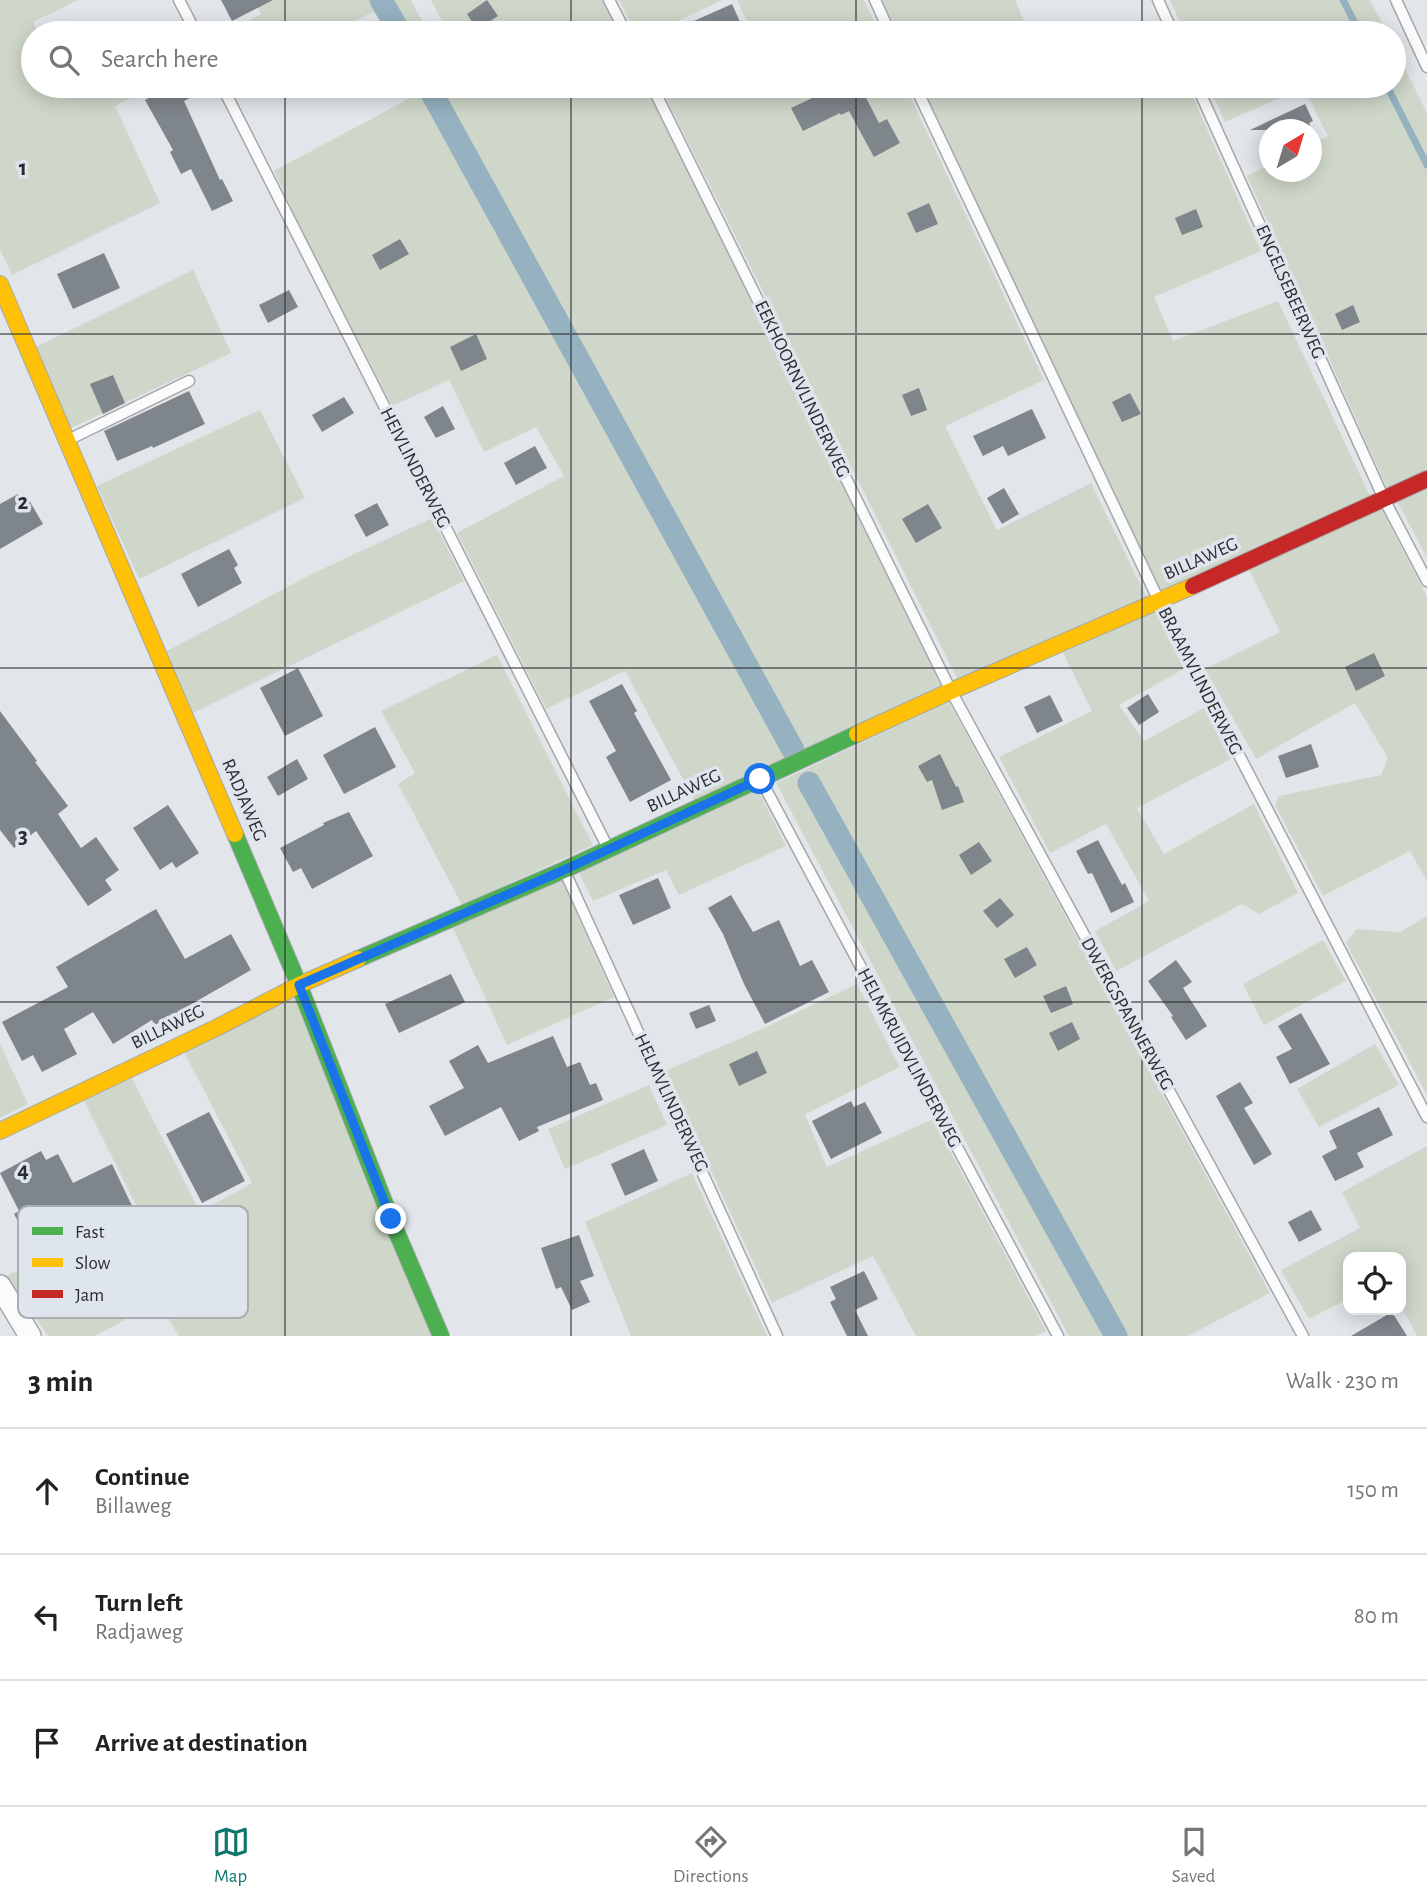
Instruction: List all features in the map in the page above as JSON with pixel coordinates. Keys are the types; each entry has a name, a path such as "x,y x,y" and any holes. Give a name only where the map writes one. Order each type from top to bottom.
{"street":[{"name":"RADJAWEG","path":"0,284 299,985 391,1219 441,1336"},
{"name":"BILLAWEG","path":"0,1131 218,1027 299,985 564,870 951,691 1159,601 1427,479"},
{"path":"0,1286 18,1316"},
{"path":"19,1318 30,1336"}],"lane":[{"path":"179,0 190,21"},
{"path":"609,0 620,21"},
{"path":"875,0 885,21"},
{"path":"1158,0 1168,21"},
{"path":"1396,0 1406,21"},
{"path":"1406,22 1427,67"},
{"name":"HEIVLINDERWEG","path":"228,98 608,849"},
{"name":"EEKHOORNVLINDERWEG","path":"658,98 951,691"},
{"name":"BRAAMVLINDERWEG","path":"921,98 1159,601 1427,1117"},
{"name":"ENGELSEBEERWEG","path":"1202,98 1384,499 1427,580"},
{"path":"68,440 189,381"},
{"name":"DWERGSPANNERWEG","path":"951,691 1303,1336"},
{"name":"HELMKRUIDVLINDERWEG","path":"760,779 1058,1336"},
{"name":"HELMVLINDERWEG","path":"564,870 777,1336"}],"shaded area":[{"path":"0,0 78,0 35,21 21,21 21,98 131,98 115,106 160,203 12,275 0,249"},
{"path":"255,0 411,0 422,21 393,21 385,6 355,21 247,21 261,14"},
{"path":"431,0 602,0 613,21 442,21"},
{"path":"619,0 722,0 678,21 630,21"},
{"path":"737,0 864,0 874,21 747,21"},
{"path":"880,0 1015,0 1024,21 890,21"},
{"path":"1170,0 1370,0 1381,21 1180,21"},
{"path":"1406,71 1427,113 1427,470 1387,488 1247,176 1259,170 1259,182 1322,182 1322,139 1328,136 1322,119 1319,119 1309,98 1406,98"},
{"path":"410,98 651,98 941,686 694,800 625,671 546,709 457,533 564,476 536,427 484,452 449,380 392,406 274,171"},
{"path":"666,98 911,98 1044,380 945,426 997,530 1091,483 1147,598 958,680"},
{"path":"926,98 1193,98 1261,251 1154,297 1173,341 1278,301 1370,496 1159,593"},
{"path":"1214,98 1280,98 1225,122"},
{"path":"193,270 231,353 71,428 36,347"},
{"path":"260,410 305,498 139,579 97,486"},
{"path":"1427,487 1427,558 1397,501"},
{"path":"1381,508 1427,597 1427,881 1410,851 1323,896 1275,805 1279,796 1381,775 1388,758 1355,703 1256,759 1205,669 1280,632 1248,568"},
{"path":"432,518 464,581 193,713 167,651 312,574"},
{"path":"1155,611 1184,669 1119,705 1144,741 1204,708 1231,759 1137,808 1164,854 1254,804 1298,893 1259,914 1242,904 1116,971 1095,931 1149,901 1106,824 1050,853 999,757 1092,711 1063,653"},
{"path":"497,655 593,845 462,905 398,784 415,773 381,711"},
{"path":"949,702 1270,1293 1188,1336 1069,1336 776,783"},
{"path":"758,790 786,846 679,895 666,870 593,901 579,873"},
{"path":"561,879 614,997 507,1045 453,928"},
{"path":"1427,916 1427,1095 1346,943 1357,929 1400,932"},
{"path":"1323,940 1346,981 1264,1025 1243,984"},
{"path":"857,984 900,1067 805,1114 827,1167 933,1119 1046,1331 1036,1336 916,1336 873,1256 772,1303 665,1071"},
{"path":"296,997 432,1336 179,1336 168,1318 248,1318 248,1206 211,1206 252,1183 184,1052"},
{"path":"0,1044 28,1104 0,1118"},
{"path":"1375,1044 1399,1085 1319,1127 1297,1089"},
{"path":"132,1078 197,1206 136,1206 84,1101"},
{"path":"649,1085 667,1125 565,1169 548,1129"},
{"path":"1427,1146 1427,1336 1417,1336 1406,1315 1406,1252 1343,1252 1343,1302 1309,1319 1281,1270 1360,1228 1342,1192"},
{"path":"692,1173 767,1336 631,1336 585,1222"},
{"path":"18,1270 18,1293 6,1276"},
{"path":"35,1318 128,1318 95,1336 48,1336"}],"building":[{"path":"221,0 273,0 232,21"},
{"path":"487,0 498,16 490,21 471,21 467,14"},
{"path":"732,4 740,21 694,21"},
{"path":"190,98 184,101 220,180 222,179 233,201 212,211 191,169 181,174 170,152 173,150 145,100"},
{"path":"812,98 866,98 879,123 887,119 900,143 874,157 849,111 803,131 791,108"},
{"path":"1305,104 1312,119 1273,119"},
{"path":"929,203 938,224 916,233 907,213"},
{"path":"1196,209 1203,227 1182,235 1175,218"},
{"path":"400,239 409,254 380,270 372,255"},
{"path":"104,253 120,288 73,309 57,274"},
{"path":"289,290 298,307 268,323 259,305"},
{"path":"1353,305 1360,322 1342,330 1335,314"},
{"path":"476,334 487,359 461,371 450,347"},
{"path":"113,375 125,403 103,414 90,384"},
{"path":"919,388 927,410 911,416 902,395"},
{"path":"189,391 205,424 117,461 104,431"},
{"path":"1130,393 1141,414 1122,422 1112,402"},
{"path":"344,397 354,413 322,432 312,415"},
{"path":"443,406 455,429 436,438 424,417"},
{"path":"1032,409 1046,438 1008,456 1003,446 983,456 973,436"},
{"path":"535,446 547,468 516,485 504,463"},
{"path":"1004,488 1019,514 1002,524 987,498"},
{"path":"18,494 23,502 29,500 43,524 0,549 0,504"},
{"path":"377,503 389,525 366,537 354,515"},
{"path":"928,504 942,528 916,543 902,519"},
{"path":"229,549 238,565 234,568 242,583 198,607 181,574"},
{"path":"1374,653 1385,676 1356,691 1345,667"},
{"path":"298,668 323,716 285,736 260,688"},
{"path":"622,684 637,711 634,713 671,780 630,802 606,757 616,751 589,701"},
{"path":"1148,694 1159,712 1139,725 1127,708"},
{"path":"1050,695 1063,721 1037,733 1024,707"},
{"path":"0,711 68,806 58,814 81,848 96,837 119,870 105,880 112,890 88,906 36,831 14,848 0,830"},
{"path":"375,727 396,767 344,794 323,755"},
{"path":"1311,744 1319,767 1286,778 1278,756"},
{"path":"940,754 964,802 942,810 932,780 927,782 918,766"},
{"path":"297,759 308,779 278,796 267,777"},
{"path":"168,805 199,853 176,868 172,862 160,870 133,828"},
{"path":"349,812 373,856 312,889 301,868 293,872 280,848 324,825 323,823"},
{"path":"1098,840 1134,902 1111,913 1092,873 1088,874 1076,851"},
{"path":"979,842 992,861 971,875 959,855"},
{"path":"658,878 671,908 633,925 619,895"},
{"path":"731,895 753,932 779,920 800,966 812,960 829,992 765,1024 708,908"},
{"path":"1000,898 1014,915 997,928 983,911"},
{"path":"156,909 185,959 231,934 251,970 155,1025 152,1020 113,1044 93,1012 64,1029 77,1054 42,1072 33,1055 22,1061 2,1022 68,987 56,967"},
{"path":"1027,947 1037,965 1015,978 1004,959"},
{"path":"1176,960 1192,982 1183,988 1207,1026 1186,1040 1148,981"},
{"path":"451,974 465,1002 399,1033 385,1004"},
{"path":"1066,986 1073,1004 1051,1013 1043,996"},
{"path":"709,1005 716,1021 696,1029 689,1013"},
{"path":"1301,1013 1330,1064 1290,1084 1276,1057 1292,1049 1278,1026"},
{"path":"1072,1022 1080,1039 1058,1051 1049,1033"},
{"path":"553,1036 567,1067 580,1062 590,1085 596,1083 603,1100 537,1127 539,1131 519,1141 501,1107 445,1136 429,1106 464,1088 449,1061 478,1045 488,1063"},
{"path":"757,1051 767,1073 739,1086 729,1064"},
{"path":"1240,1082 1253,1103 1244,1108 1272,1154 1254,1165 1216,1096"},
{"path":"851,1101 854,1107 865,1102 882,1133 831,1159 812,1121"},
{"path":"1379,1107 1393,1135 1357,1153 1364,1167 1335,1181 1322,1156 1337,1148 1329,1131"},
{"path":"209,1112 245,1181 202,1203 166,1134"},
{"path":"644,1149 658,1181 625,1196 611,1164"},
{"path":"41,1151 46,1160 58,1154 73,1183 112,1164 132,1206 18,1206 18,1209 0,1173"},
{"path":"1311,1210 1322,1230 1299,1242 1288,1222"},
{"path":"579,1235 594,1276 580,1281 590,1302 572,1310 561,1287 556,1289 541,1248"},
{"path":"864,1271 878,1299 855,1310 868,1336 847,1336 830,1302 836,1299 830,1287"},
{"path":"1387,1315 1394,1315 1407,1336 1351,1336"}],"waterway":[{"path":"381,0 393,21"},
{"path":"1343,0 1354,21"},
{"path":"435,98 793,750"},
{"path":"1393,98 1427,165"},
{"path":"809,783 1116,1336"}],"traffic: fast":[{"path":"358,959 564,870 857,734"},
{"path":"235,834 441,1336"}],"traffic: slow":[{"path":"0,284 235,834"},
{"path":"857,734 1193,586"},
{"path":"0,1131 218,1027 299,985 358,959"}],"traffic: jam":[{"path":"1193,586 1427,479"}],"route":[{"path":"391,1219 299,985 564,870 760,779"}]}
